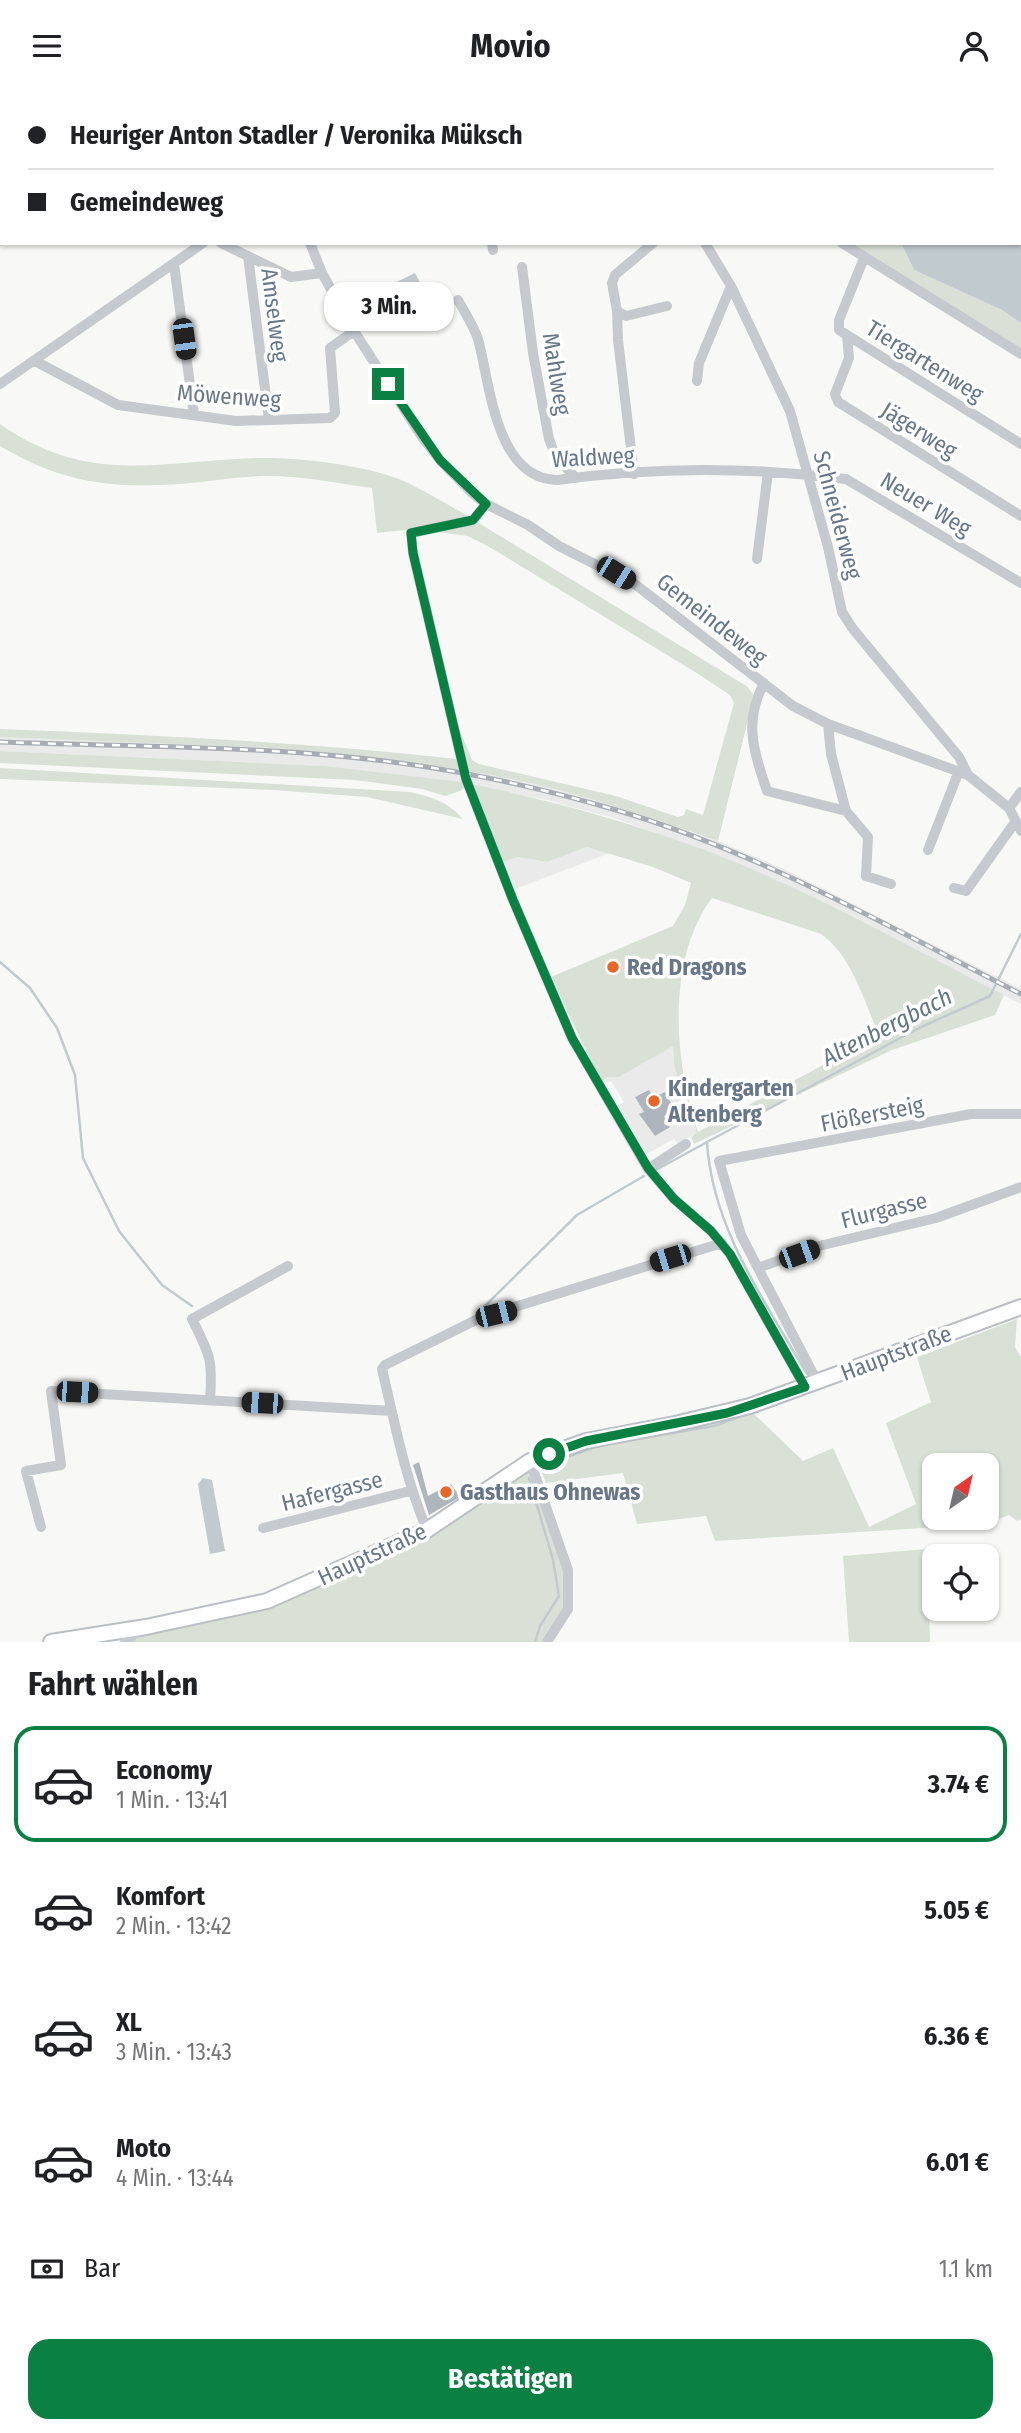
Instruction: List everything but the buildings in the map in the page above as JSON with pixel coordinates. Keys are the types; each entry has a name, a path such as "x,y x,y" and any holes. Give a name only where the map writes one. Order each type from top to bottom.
{"main road":[{"name":"Hauptstraße","path":"51,1642 144,1628 267,1601 427,1529 530,1461 586,1441 727,1413 811,1385 1021,1307"}],"street":[{"path":"0,384 200,245"},
{"path":"225,245 290,277 322,272"},
{"name":"Gemeindeweg","path":"311,245 322,272 354,331 434,453 486,504 636,585 793,706 828,725 963,773 1009,808"},
{"path":"634,474 612,283 615,275 651,245"},
{"name":"Schneiderweg","path":"706,245 731,286 790,411 842,612 853,629 959,757 963,773"},
{"path":"845,245 1021,354"},
{"name":"Amselweg","path":"248,256 269,420"},
{"name":"Tiergartenweg","path":"864,258 839,320 839,330 1021,444"},
{"path":"174,264 194,415"},
{"name":"Mahlweg","path":"522,267 533,353 549,439 556,457 576,478"},
{"path":"697,381 699,363 731,286"},
{"name":"Waldweg","path":"458,300 477,335 494,415 502,434 520,462 528,471 542,479 733,470 807,474"},
{"path":"617,311 626,316 667,306"},
{"name":"Möwenweg","path":"35,361 117,405 236,421 330,418 335,413 330,348 354,331"},
{"name":"Jägerweg","path":"847,335 849,358 835,394 838,402 1021,516"},
{"path":"757,559 768,472"},
{"name":"Neuer Weg","path":"807,474 846,479 1021,583"},
{"path":"486,504 473,520 411,533 413,553 470,789 572,1038 648,1168 674,1199 722,1243 811,1385"},
{"path":"764,683 754,707 750,727 767,791 846,811"},
{"path":"828,725 831,754 846,811 868,837 866,876 891,884"},
{"path":"928,850 963,773"},
{"path":"1021,792 1009,808 1021,831"},
{"path":"954,888 966,891 1016,821"},
{"name":"Flößersteig","path":"758,1268 741,1235 719,1161 971,1114 1021,1115"},
{"path":"648,1168 686,1144"},
{"name":"Flurgasse","path":"758,1268 819,1246 936,1218 1021,1188"},
{"path":"427,1529 410,1490 382,1369 385,1365 482,1317 722,1243"},
{"path":"210,1400 212,1366 208,1349 192,1319 289,1266"},
{"path":"758,1268 811,1385"},
{"path":"41,1527 26,1471 61,1465 51,1391 392,1411"},
{"path":"530,1461 568,1570 568,1609 547,1642"},
{"name":"Hafergasse","path":"263,1528 410,1490"},
{"path":"125,1642 144,1628"}],"shaded area":[{"path":"849,245 902,245 914,270 1002,310 1021,323 1021,352"},
{"path":"902,245 1021,245 1021,323 1002,310 914,270"},
{"path":"415,273 428,298 408,318 392,323 384,320 378,291"},
{"path":"0,424 32,443 64,456 94,463 156,465 274,458 352,466 404,481 470,517 423,528 377,533 372,488 274,476 155,485 109,484 87,480 44,468 0,446"},
{"path":"477,522 748,687 754,696 718,841 563,791 467,771 458,726 472,760 479,764 616,796 678,817 684,815 686,809 703,815 734,703 730,695 695,672 486,545 467,536 431,531"},
{"path":"0,729 343,748 457,759 460,770 270,748 0,737"},
{"path":"0,737 270,748 384,759 502,776 598,800 718,841 786,870 1021,989 1021,1004 776,880 617,819 539,798 324,766 0,751"},
{"path":"0,751 324,766 462,782 465,787 445,796 422,789 355,780 0,763"},
{"path":"0,768 410,792 439,801 463,819 367,797 273,790 0,779"},
{"path":"471,784 588,812 645,829 741,864 817,899 1004,995 995,1015 892,1050 694,1144 691,1137 697,1132 674,1066 673,1046 619,1077 608,1077 601,1082 551,977 673,926 685,905 691,883 653,867 587,847 547,862 518,857 503,862","holes":["712,898 821,934 832,943 849,967 879,1035 698,1132 684,1075 679,1012 687,951 697,923"]},
{"path":"587,847 610,853 515,889 503,862 518,857 547,862"},
{"name":"Kindergarten Altenberg","path":"673,1045 674,1066 697,1132 678,1144 674,1139 643,1156 615,1107 624,1102 611,1081 603,1085 601,1082 608,1077 619,1077"},
{"path":"1017,1319 1015,1347 1021,1357 1021,1519 1017,1521 1009,1515 999,1519 999,1453 922,1453 922,1528 715,1541 706,1516 637,1524 623,1473 546,1483 538,1463 606,1440 752,1412 803,1461 833,1448 869,1527 916,1504 886,1423 931,1402 917,1357"},
{"path":"529,1466 565,1576 565,1609 544,1642 130,1642 145,1631 270,1605 428,1532"},
{"path":"203,1478 212,1480 225,1551 210,1554 198,1484"},
{"path":"922,1549 922,1621 929,1621 930,1642 849,1642 843,1556"}],"waterway":[{"name":"Altenbergbach","path":"807,1374 758,1291 730,1234 711,1174 707,1142 919,1028 990,996 1021,934"},
{"path":"0,962 30,988 57,1028 75,1075 83,1158 119,1231 162,1285 192,1306"},
{"path":"656,1170 707,1142"},
{"path":"485,1306 577,1215 644,1176"},
{"path":"608,1444 714,1426 903,1357"},
{"path":"542,1466 598,1446"},
{"path":"529,1478 553,1560 559,1596 540,1626 535,1642"}],"railway":[{"path":"0,742 306,753 434,768 539,789 616,810 721,847 873,917 1021,994"}],"place":[{"name":"Red Dragons","path":"613,967"},
{"name":"Kindergarten Altenberg","path":"654,1101"},
{"name":"Gasthaus Ohnewas","path":"446,1492"}],"route":[{"path":"388,384 440,460 486,504 473,520 411,533 413,553 466,779 513,900 572,1038 622,1126 648,1168 674,1199 711,1231 730,1254 805,1387 727,1413 586,1441 549,1454"}]}
